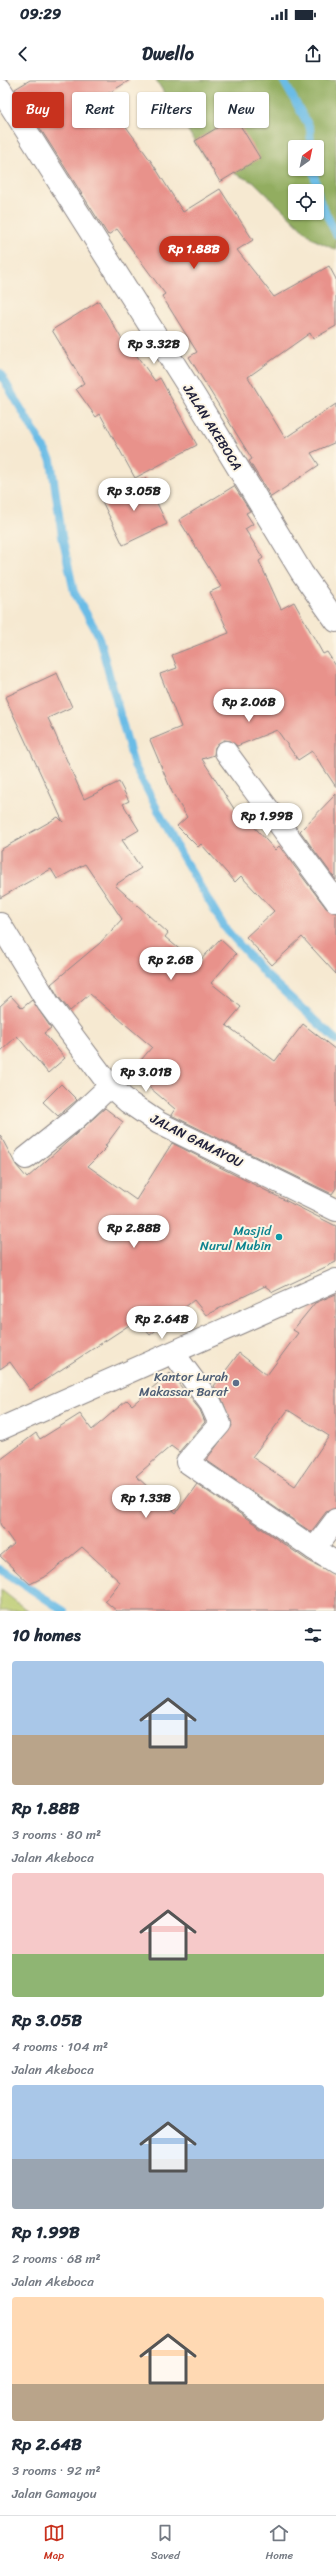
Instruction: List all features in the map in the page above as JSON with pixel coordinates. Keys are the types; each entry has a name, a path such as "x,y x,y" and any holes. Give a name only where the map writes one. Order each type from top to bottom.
{"street":[{"name":"JALAN AKEBOCA","path":"0,89 195,397 302,573 336,622"},
{"path":"226,752 336,901"},
{"name":"JALAN GAMAYOU","path":"0,924 48,1003 110,1086 159,1123 336,1210"},
{"path":"26,1158 74,1119 110,1086"},
{"path":"0,1429 174,1354 336,1280"},
{"path":"174,1354 211,1404 220,1424 187,1462 336,1563"},
{"path":"314,1549 336,1520"}],"green space":[{"path":"156,80 336,80 336,250 313,239 293,220 324,220 324,184 288,184 288,215 255,183 227,170 204,156 186,128 206,128 206,92 164,92"},
{"path":"0,1589 28,1611 0,1611"}],"building":[{"path":"30,80 130,80 110,92 72,92 72,128 127,128 153,164 183,212 220,189 253,240 237,250 274,297 329,266 336,279 336,326 313,339 310,333 248,377 285,438 336,404 336,442 311,453 319,465 271,497 249,461 252,459 189,357 197,352 162,296 165,294 117,229 108,235 40,128 64,128 64,92 17,92 15,89"},
{"path":"217,128 242,128 260,158 220,182 195,141"},
{"path":"99,301 129,351 132,349 155,381 160,378 197,445 135,478 100,414 96,417 76,389 84,383 52,330"},
{"path":"145,478 167,524 123,545 101,499"},
{"path":"234,486 250,511 246,513 253,524 245,529 263,558 259,561 281,609 294,602 323,654 327,652 336,666 336,787 312,751 298,760 277,730 237,746 231,741 224,740 215,747 214,755 202,759 238,815 241,812 275,850 279,846 326,908 336,913 336,974 302,937 272,965 246,937 274,911 241,876 235,882 201,844 198,847 177,826 187,817 172,792 150,740 181,727 160,674 177,668 172,655 229,633 210,592 221,587 179,520"},
{"path":"57,673 72,707 48,718 84,799 119,782 129,801 123,804 139,830 122,840 141,868 115,885 168,933 165,937 197,964 220,939 236,954 211,983 241,1007 226,1025 275,1061 303,1024 336,1050 336,1188 332,1194 171,1115 175,1109 131,1072 152,1047 90,994 70,1011 58,996 51,984 100,943 122,919 85,864 57,879 51,869 0,898 0,850 58,817 63,822 5,697"},
{"path":"336,794 336,880 300,831"},
{"path":"11,996 22,1008 32,1000 51,1028 44,1033 65,1058 48,1073 17,1036 0,1052 0,1006"},
{"path":"61,1084 77,1100 58,1116 43,1102"},
{"path":"105,1108 123,1122 105,1146 107,1147 88,1166 136,1200 172,1143 336,1226 336,1262 273,1292 265,1286 206,1315 194,1300 150,1335 137,1320 30,1390 10,1362 0,1369 0,1135 16,1165 27,1178"},
{"path":"336,1294 336,1508 326,1512 311,1532 206,1460 232,1426 222,1399 214,1386 239,1353 267,1375 298,1333 293,1330 315,1303","holes":["288,1410 329,1436 295,1486 252,1457"]},
{"path":"170,1373 200,1410 205,1422 179,1452 171,1446 136,1476 176,1513 197,1484 307,1560 336,1575 336,1611 117,1611 105,1601 120,1582 82,1547 48,1575 30,1584 0,1556 14,1544 0,1524 0,1460 36,1433 40,1439 80,1414 92,1430 127,1400 132,1405"}],"waterway":[{"path":"283,80 310,128 311,140"},
{"path":"314,176 319,199 336,234"},
{"path":"0,373 51,460 62,536 74,592 98,634 134,765 182,856 225,928 265,974 336,1040"},
{"path":"0,1569 64,1611"}],"place":[{"name":"Masjid Nurul Mubin","path":"279,1237"},
{"name":"Kantor Lurah Makassar Barat","path":"236,1383"}]}
